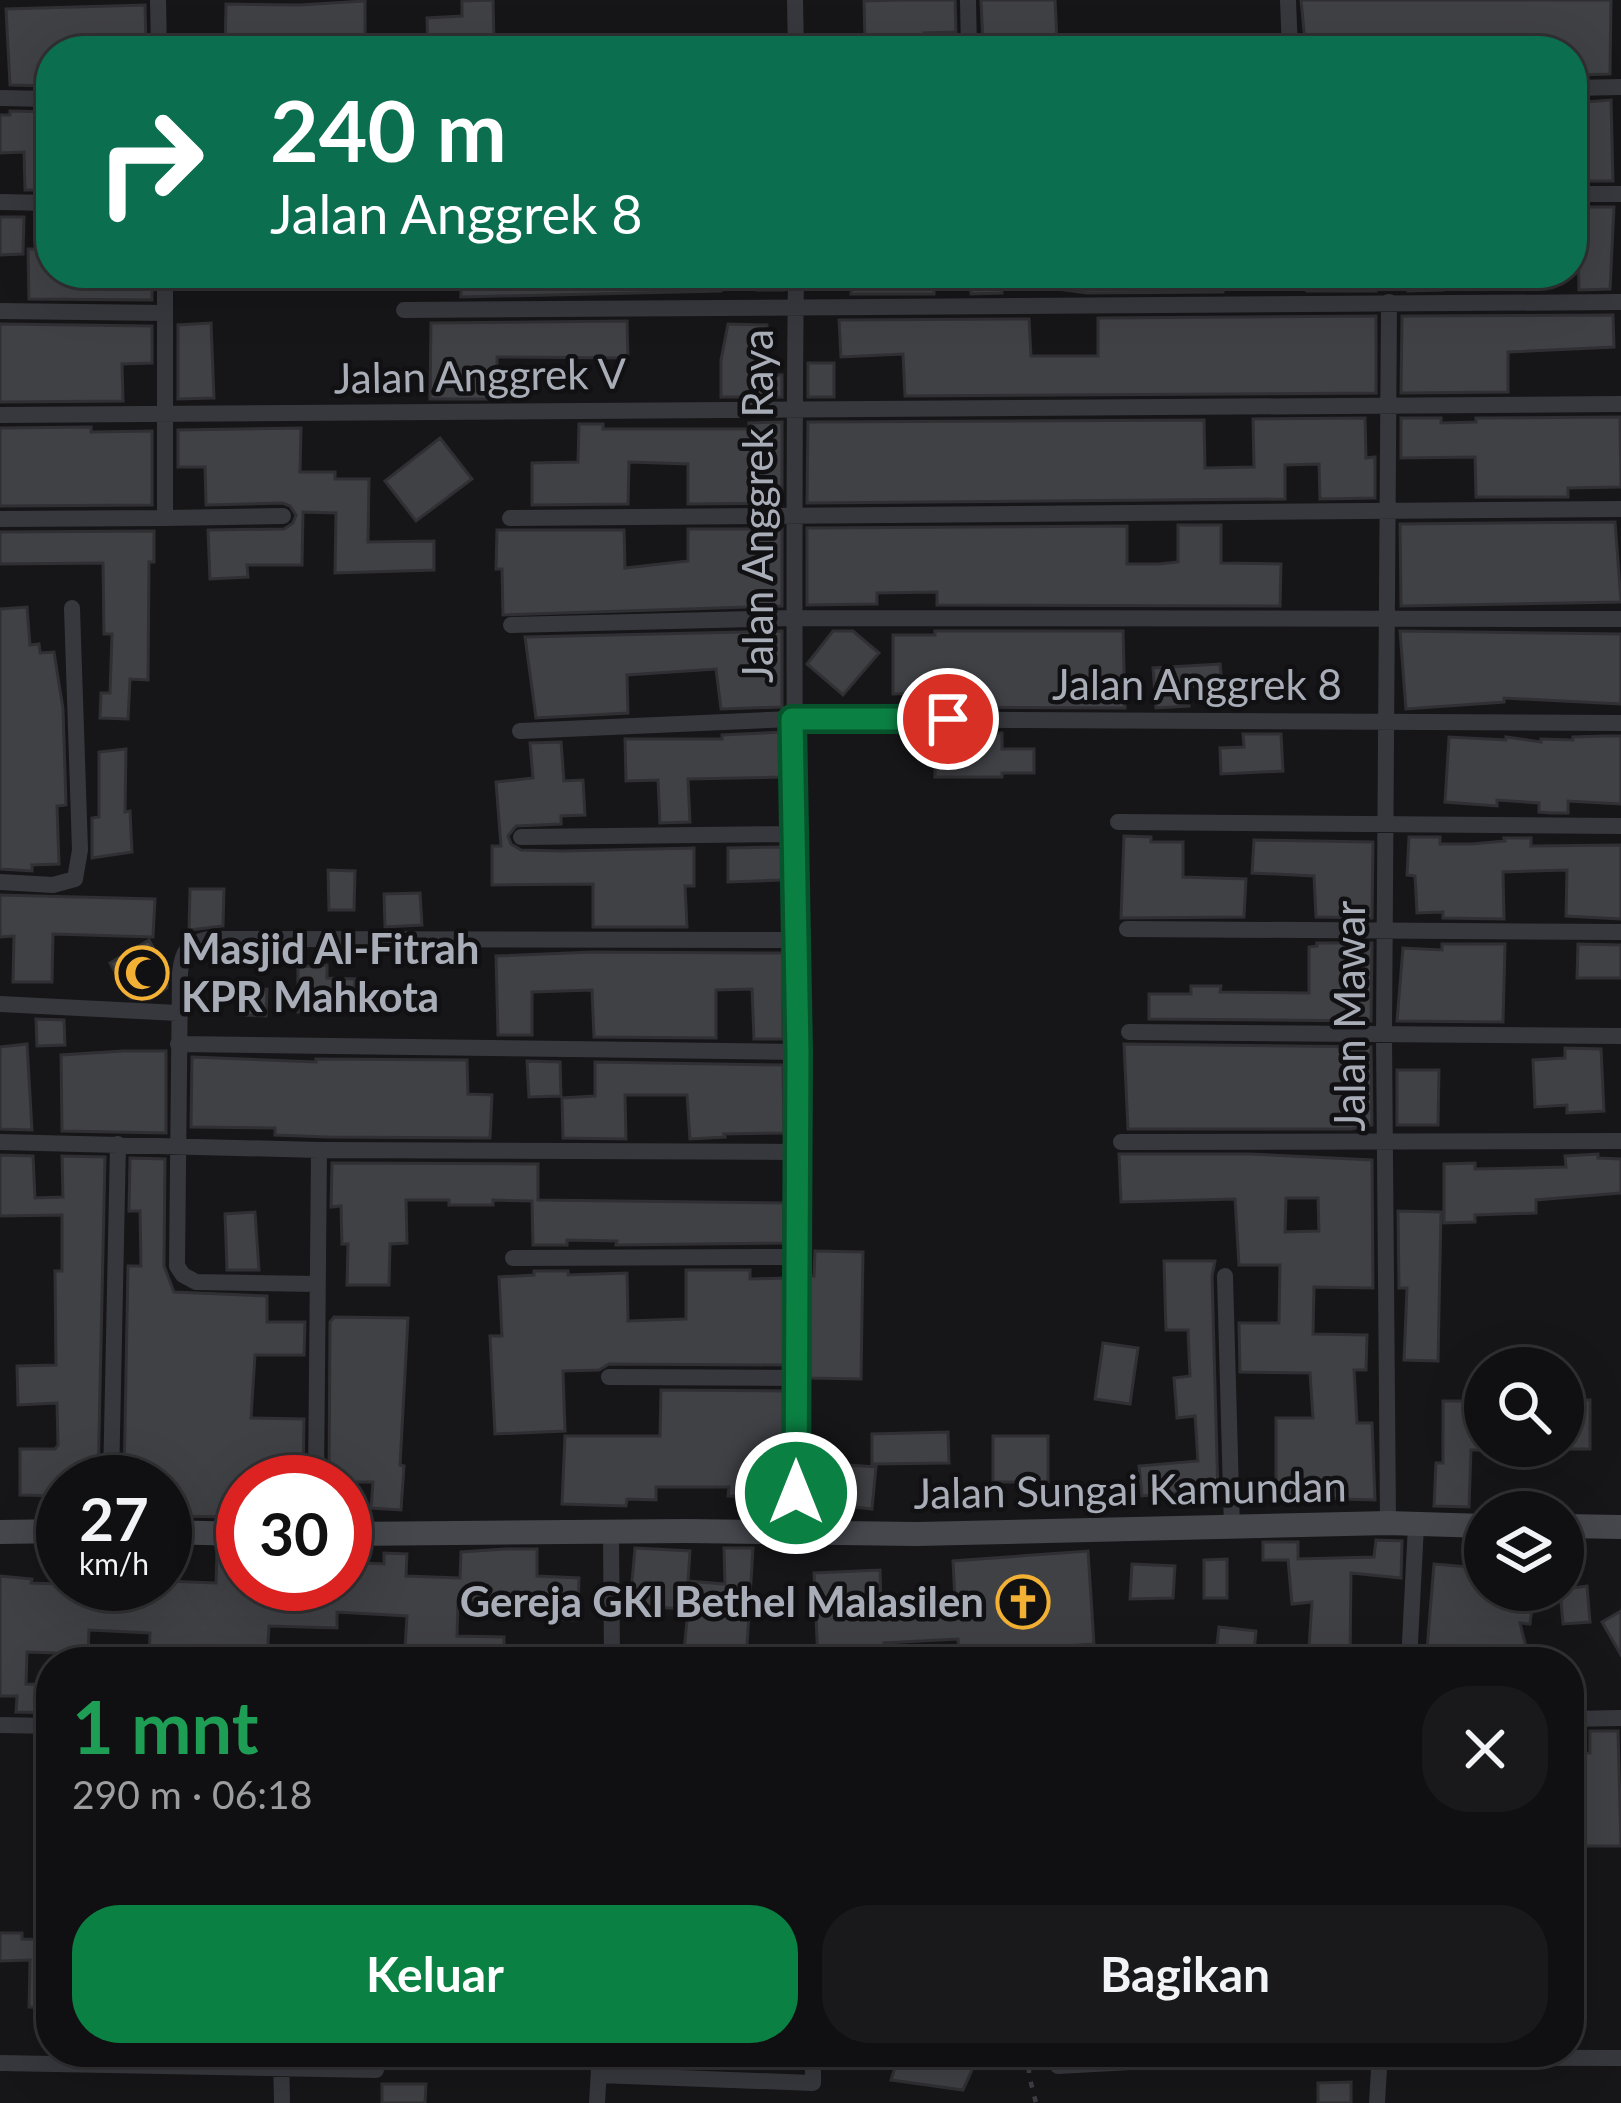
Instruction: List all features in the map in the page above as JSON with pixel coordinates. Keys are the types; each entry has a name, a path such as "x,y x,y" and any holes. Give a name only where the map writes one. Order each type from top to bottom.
{"main road":[{"name":"Jalan Sungai Kamundan","path":"372,1534 917,1534 1388,1523 1464,1526"},
{"path":"1584,1526 1621,1527"},
{"path":"0,1532 36,1532"}],"street":[{"path":"158,0 159,36"},
{"path":"795,0 796,36"},
{"path":"968,0 969,36"},
{"path":"1288,0 1289,36"},
{"path":"1587,88 1621,87"},
{"path":"0,98 36,99"},
{"path":"1587,194 1621,194"},
{"path":"0,202 36,202"},
{"path":"165,288 166,518"},
{"name":"Jalan Anggrek Raya","path":"796,288 792,719 798,1052 796,1532"},
{"name":"Jalan Mawar","path":"1388,1523 1384,1036 1389,302"},
{"path":"404,310 1621,302"},
{"path":"0,310 165,313"},
{"name":"Jalan Anggrek V","path":"0,415 1621,404"},
{"path":"510,518 1621,509"},
{"path":"0,519 283,516"},
{"path":"0,883 53,885 75,878 80,850 73,608"},
{"path":"512,625 795,618 1621,620"},
{"name":"Jalan Anggrek 8","path":"520,731 792,719 1621,723"},
{"path":"1118,822 1621,826"},
{"path":"521,837 795,834"},
{"path":"1127,929 1621,932"},
{"path":"317,1284 196,1282 182,1275 177,1266 178,1012 182,953 193,942 796,940"},
{"path":"0,1004 178,1012"},
{"path":"1129,1032 1621,1036"},
{"path":"178,1044 798,1052"},
{"path":"1121,1142 1621,1141"},
{"path":"0,1142 319,1150 797,1152"},
{"path":"112,1455 118,1144"},
{"path":"316,1455 319,1150"},
{"path":"513,1258 797,1256"},
{"path":"1225,1276 1232,1528"},
{"path":"609,1377 797,1378"},
{"path":"1410,1647 1417,1525"},
{"path":"611,1533 612,1647"},
{"path":"1584,1719 1621,1718"},
{"path":"0,1726 36,1726"},
{"path":"1584,2058 1621,2058"},
{"path":"0,2063 36,2064"},
{"path":"125,2067 376,2070"},
{"path":"281,2067 282,2103"},
{"path":"597,2103 599,2067"},
{"path":"599,2075 813,2083 813,2067"},
{"path":"1377,2103 1379,2067"}],"path":[{"path":"1029,2067 1036,2103"}],"building":[{"path":"493,0 494,36 428,36 427,18 462,16 462,1"},
{"path":"955,0 956,32 865,36 864,1"},
{"path":"981,0 1055,0 1057,36 983,36"},
{"path":"1301,0 1611,0 1610,74 1587,75 1587,36 1305,36"},
{"path":"365,1 365,36 225,36 226,4"},
{"path":"145,5 146,36 36,36 36,86 10,85 6,9"},
{"path":"1611,100 1613,181 1587,181 1587,102"},
{"path":"10,111 36,112 36,190 25,190 24,152 0,153 0,115 10,115"},
{"path":"1587,207 1614,207 1610,289 1579,290 1587,288"},
{"path":"0,217 24,217 23,254 0,255"},
{"path":"28,249 36,249 36,288 152,288 152,300 29,299"},
{"path":"461,288 721,288 721,291 461,297"},
{"path":"852,288 934,288 934,294 851,294"},
{"path":"971,288 1002,288 1002,293 971,294"},
{"path":"1223,288 1223,292 1087,293 1057,289"},
{"path":"1376,288 1376,291 1307,291"},
{"path":"1613,315 1614,347 1508,352 1508,392 1401,393 1402,316"},
{"path":"1376,316 1376,393 905,396 903,354 841,357 839,320 1029,319 1031,356 1098,356 1098,318"},
{"path":"627,321 628,358 497,357 497,399 430,399 431,323"},
{"path":"211,323 214,398 178,399 178,325"},
{"path":"0,324 152,326 152,363 122,364 123,401 0,402"},
{"path":"728,324 767,325 765,374 782,375 782,397 721,397"},
{"path":"808,363 834,363 834,397 808,397"},
{"path":"1620,417 1621,487 1568,488 1568,497 1476,497 1475,457 1401,458 1401,418 1441,418 1441,423 1476,422 1476,418"},
{"path":"1365,418 1366,458 1375,457 1375,498 1320,499 1319,464 1285,465 1285,499 807,503 808,422 1204,420 1205,468 1254,467 1253,419"},
{"path":"782,422 782,503 688,504 688,464 629,462 628,504 532,505 532,463 578,462 579,424 603,424 603,429 749,429 749,423"},
{"path":"91,427 91,432 152,431 152,505 0,506 0,428"},
{"path":"301,428 300,472 369,479 368,542 434,541 434,570 335,573 336,513 303,512 302,565 247,565 248,577 210,579 208,530 284,529 296,515 283,503 206,505 205,467 178,467 178,430"},
{"path":"440,438 472,479 416,521 385,481"},
{"path":"1615,522 1621,602 1401,606 1400,524"},
{"path":"1178,525 1221,525 1221,563 1281,564 1280,606 937,605 937,592 877,593 877,604 807,605 807,528 1127,526 1127,564 1159,564 1178,562"},
{"path":"688,529 782,529 782,606 503,615 502,569 496,569 497,530 624,530 625,568 688,561"},
{"path":"154,531 154,562 149,562 148,680 130,679 128,719 100,718 101,693 110,693 112,634 104,634 103,563 0,564 0,532"},
{"path":"27,607 30,645 39,644 40,653 54,652 63,709 66,805 57,806 59,864 32,865 32,871 0,869 0,609"},
{"path":"782,631 782,707 721,709 716,669 627,675 628,713 536,718 525,637"},
{"path":"833,631 853,631 879,653 843,695 807,664"},
{"path":"935,631 1123,631 1125,708 934,707 934,693 893,694 893,635 935,635"},
{"path":"1400,631 1621,634 1621,704 1504,698 1504,702 1406,709"},
{"path":"1220,664 1222,684 1188,687 1189,706 1156,708 1153,668"},
{"path":"782,732 782,777 688,779 690,822 660,823 658,780 626,781 625,739 722,739 722,735"},
{"path":"971,733 1002,733 1002,749 1034,749 1034,773 935,777 935,740 971,740"},
{"path":"1243,734 1281,734 1283,771 1221,774 1220,748 1244,747"},
{"path":"1621,736 1621,804 1568,801 1568,813 1551,813 1539,812 1539,803 1445,802 1449,737 1541,742"},
{"path":"561,742 564,781 583,780 585,815 561,816 561,824 516,826 508,836 511,844 521,850 562,851 694,848 694,886 685,886 687,927 593,927 593,884 492,885 492,846 501,846 496,782 533,778 530,743"},
{"path":"126,749 125,812 130,811 132,852 92,858 92,818 99,817 99,752"},
{"path":"1124,836 1183,842 1183,877 1246,879 1244,917 1121,918"},
{"path":"1409,837 1440,837 1440,844 1531,838 1531,846 1621,845 1621,919 1566,916 1567,870 1503,872 1504,919 1417,913 1415,876 1407,875"},
{"path":"1254,840 1373,842 1372,918 1316,917 1314,876 1252,873"},
{"path":"782,847 782,880 728,882 728,848"},
{"path":"328,870 355,871 354,910 329,910"},
{"path":"190,889 224,889 223,926 189,930"},
{"path":"420,893 422,925 385,927 384,894"},
{"path":"0,895 155,899 153,937 53,934 52,982 13,982 14,936 0,937"},
{"name":"Masjid Al-Fitrah KPR Mahkota","path":"149,940 167,972 167,988 149,999 130,998 110,963"},
{"path":"1372,943 1371,1021 1149,1019 1149,994 1191,994 1191,986 1221,986 1220,992 1309,993 1309,947"},
{"path":"1442,944 1505,944 1503,1022 1397,1021 1403,948 1442,950"},
{"path":"1578,944 1621,945 1621,978 1577,978"},
{"path":"783,953 783,1039 754,1039 752,989 716,990 716,1038 594,1037 592,990 532,992 532,1035 498,1035 496,956"},
{"path":"327,965 327,978 355,979 352,1012 298,1012 298,967"},
{"path":"267,989 266,1016 242,1015 242,990"},
{"path":"36,1019 64,1020 65,1045 37,1046"},
{"path":"27,1044 32,1130 0,1129 0,1047"},
{"path":"1124,1044 1371,1047 1372,1125 1351,1129 1128,1129"},
{"path":"1565,1048 1601,1049 1604,1111 1567,1113 1567,1105 1535,1107 1533,1060 1565,1058"},
{"path":"166,1051 166,1133 62,1131 61,1055"},
{"path":"192,1057 316,1062 467,1060 468,1094 492,1095 490,1138 328,1137 275,1135 275,1128 191,1127"},
{"path":"527,1061 560,1062 561,1096 529,1097"},
{"path":"595,1062 783,1065 784,1133 690,1139 687,1095 625,1095 626,1139 563,1138 562,1098 595,1096"},
{"path":"1397,1070 1439,1070 1438,1125 1397,1125"},
{"path":"1119,1154 1372,1160 1373,1288 1314,1287 1313,1334 1367,1335 1366,1370 1354,1370 1357,1423 1372,1423 1375,1500 1276,1497 1276,1418 1313,1418 1310,1373 1240,1372 1239,1323 1279,1323 1280,1265 1239,1265 1235,1199 1121,1202","holes":["1286,1198 1318,1198 1319,1231 1285,1232"]},
{"path":"1598,1154 1598,1158 1621,1159 1621,1193 1536,1200 1536,1213 1475,1215 1475,1222 1444,1223 1444,1164 1475,1163 1475,1169 1566,1167 1565,1156"},
{"path":"0,1155 33,1156 35,1198 63,1197 62,1156 105,1157 99,1455 36,1455 36,1495 20,1495 20,1449 55,1449 57,1403 18,1405 17,1366 56,1365 55,1271 62,1271 62,1215 0,1216"},
{"path":"130,1158 165,1159 164,1266 174,1292 267,1296 267,1322 305,1322 304,1355 255,1355 251,1418 304,1419 303,1455 216,1455 216,1517 192,1516 192,1455 124,1455 128,1266 141,1266 140,1211 129,1211"},
{"path":"332,1163 538,1164 538,1200 784,1203 784,1243 616,1245 617,1241 567,1240 567,1245 533,1245 532,1201 449,1205 449,1200 406,1200 407,1243 390,1244 389,1285 347,1285 348,1244 342,1244 341,1206 331,1207"},
{"path":"1398,1211 1441,1212 1438,1361 1404,1360 1407,1288 1399,1288"},
{"path":"255,1212 259,1270 227,1270 225,1214"},
{"path":"815,1251 863,1252 861,1379 810,1378 809,1276 814,1276"},
{"path":"1164,1261 1215,1261 1218,1495 1200,1497 1200,1491 1142,1496 1139,1466 1198,1461 1195,1416 1177,1418 1174,1378 1190,1376 1188,1330 1166,1330"},
{"path":"686,1270 750,1270 750,1279 784,1278 784,1365 609,1364 599,1370 563,1371 565,1431 495,1434 490,1336 502,1336 499,1277 534,1275 534,1271 627,1273 628,1321 686,1319"},
{"path":"334,1317 408,1318 401,1510 372,1508 372,1455 329,1455 330,1322"},
{"path":"1103,1343 1138,1348 1130,1404 1095,1399"},
{"path":"661,1390 784,1391 783,1497 728,1496 729,1487 656,1487 656,1500 627,1499 626,1506 562,1504 565,1436 660,1436"},
{"path":"1584,1400 1590,1400 1590,1449 1584,1449"},
{"path":"1443,1401 1464,1401 1464,1467 1470,1467 1464,1507 1434,1506 1436,1463 1443,1463"},
{"path":"948,1432 949,1463 872,1464 872,1434"},
{"path":"993,1436 1048,1436 1048,1482 993,1482"},
{"path":"847,1465 876,1467 872,1509 844,1506"},
{"path":"1376,1540 1402,1541 1401,1578 1351,1573 1350,1647 1309,1647 1312,1602 1292,1604 1288,1560 1263,1560 1263,1542 1298,1542 1298,1559 1374,1557"},
{"path":"635,1548 690,1551 688,1581 725,1584 724,1548 753,1548 747,1647 684,1647 688,1610 630,1604"},
{"path":"537,1549 537,1576 579,1578 578,1620 536,1619 537,1594 493,1594 493,1600 458,1600 457,1636 504,1637 504,1647 405,1647 407,1616 337,1612 337,1628 269,1626 268,1647 149,1647 150,1633 89,1630 88,1647 36,1647 36,1652 27,1652 26,1684 36,1684 36,1713 16,1712 17,1696 0,1696 0,1576 32,1579 36,1611 192,1611 192,1582 216,1583 216,1611 372,1611 372,1563 384,1564 384,1553 407,1554 406,1576 460,1578 461,1552"},
{"name":"Gereja GKI Bethel Malasilen","path":"1088,1551 1094,1644 959,1647 958,1639 884,1643 884,1647 817,1647 814,1573 880,1570 881,1603 955,1600 953,1561"},
{"path":"1227,1559 1227,1598 1204,1598 1204,1560"},
{"path":"1132,1564 1175,1566 1173,1598 1130,1599"},
{"path":"1434,1564 1464,1566 1464,1611 1532,1611 1530,1624 1520,1623 1526,1647 1427,1647"},
{"path":"1584,1586 1590,1622 1563,1624 1562,1611 1584,1611"},
{"path":"1621,1611 1621,1655 1602,1622"},
{"path":"1219,1627 1256,1631 1254,1647 1217,1647"},
{"path":"1590,1731 1618,1731 1621,1846 1584,1846 1584,1754 1590,1753"},
{"path":"0,1933 22,1933 22,1939 36,1939 36,2007 29,2007 30,1960 0,1961"},
{"path":"895,2067 973,2067 963,2090 891,2080"},
{"path":"1351,2082 1351,2103 1318,2103 1318,2083"},
{"path":"382,2084 426,2084 425,2103 382,2103"}],"place":[{"name":"Masjid Al-Fitrah KPR Mahkota","path":"142,973"},
{"name":"Gereja GKI Bethel Malasilen","path":"1023,1602"}],"route":[{"path":"796,1493 798,1052 792,719 948,719"}]}
